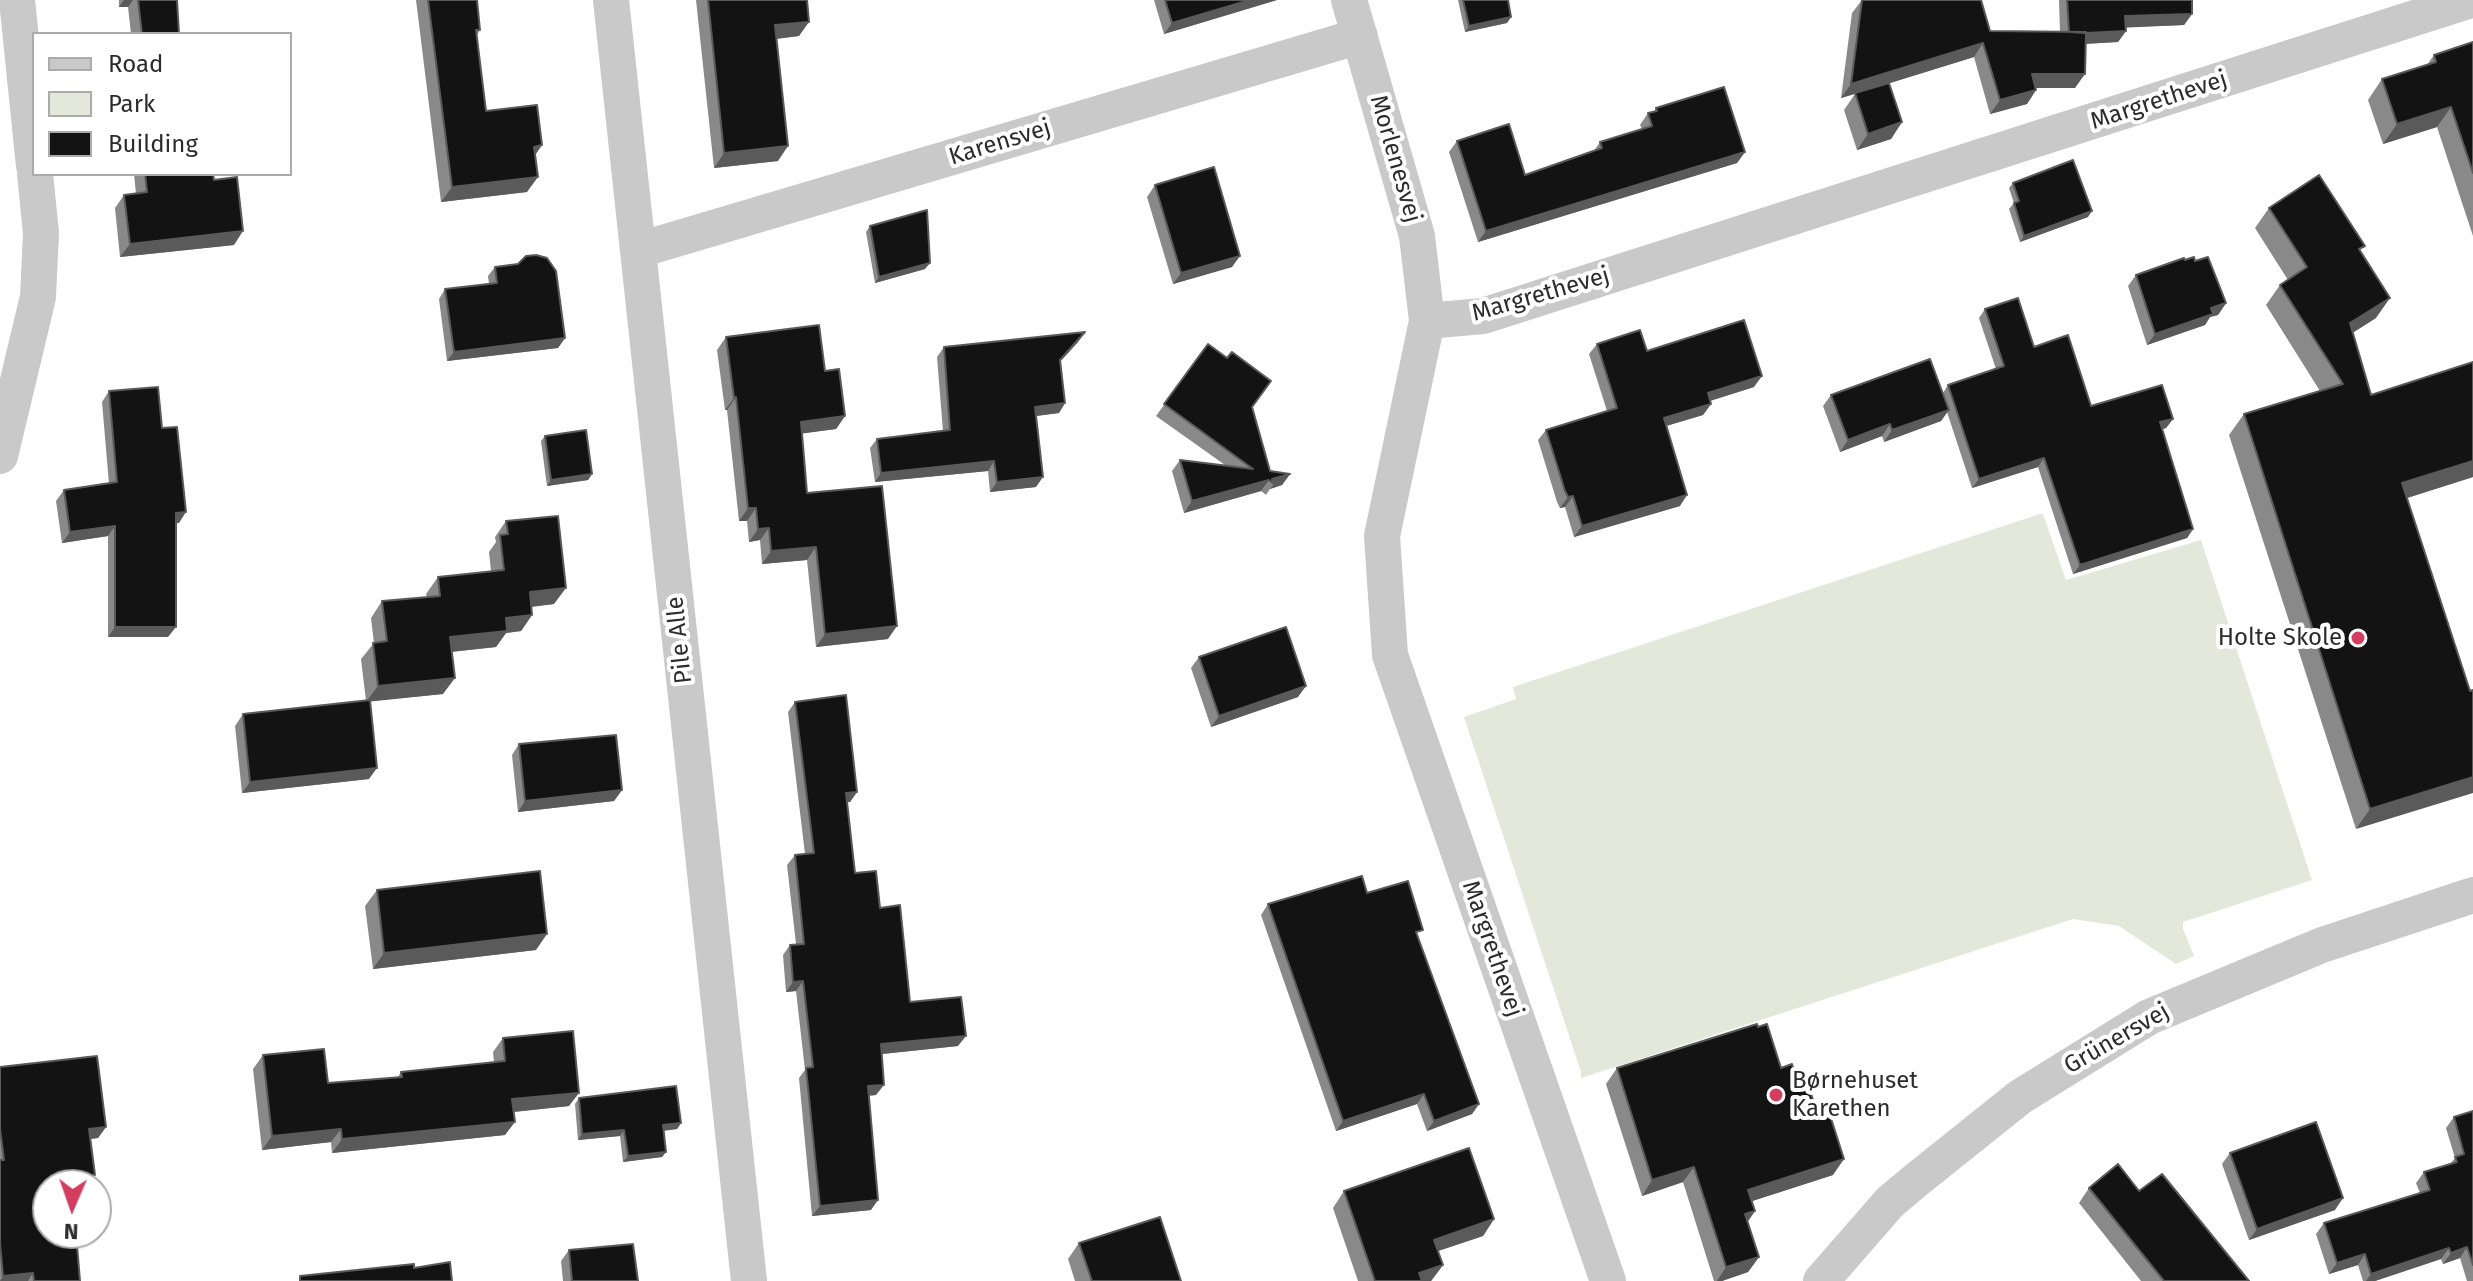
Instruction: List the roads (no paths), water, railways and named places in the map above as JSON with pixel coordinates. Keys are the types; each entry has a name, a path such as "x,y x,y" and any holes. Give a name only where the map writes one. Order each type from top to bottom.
{"street":[{"path":"17,0 32,146"},
{"name":"Pile Alle","path":"611,0 749,1281"},
{"name":"Morlenesvej","path":"1349,0 1417,236 1427,321"},
{"name":"Margrethevej","path":"1608,1281 1390,655 1382,536 1427,321 1483,316 2466,1"},
{"name":"Karensvej","path":"639,250 1360,36"},
{"path":"0,456 38,297 41,233 35,176"},
{"name":"Grünersvej","path":"1821,1281 1890,1202 1915,1181 2020,1097 2149,1017 2322,945 2473,895"}],"place":[{"name":"Holte Skole","path":"2358,638"},
{"name":"Børnehuset Karethen","path":"1776,1095"}]}
